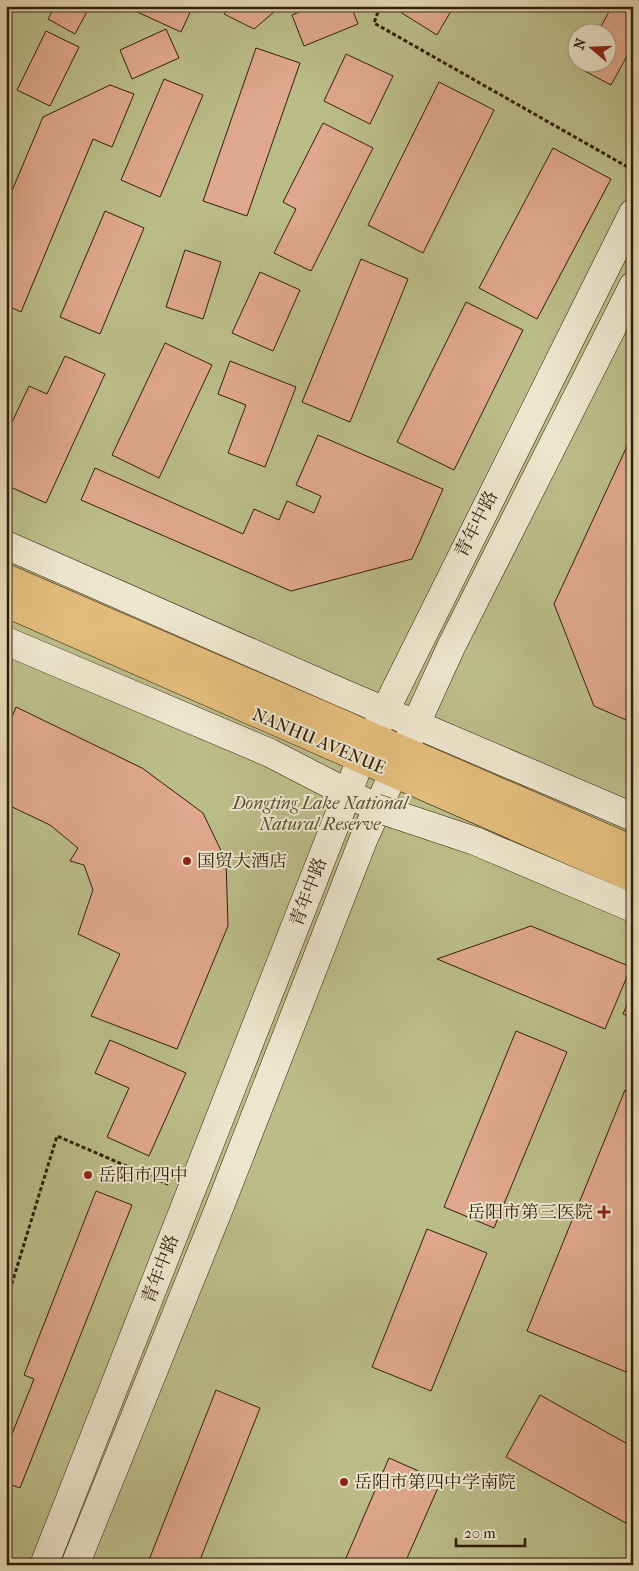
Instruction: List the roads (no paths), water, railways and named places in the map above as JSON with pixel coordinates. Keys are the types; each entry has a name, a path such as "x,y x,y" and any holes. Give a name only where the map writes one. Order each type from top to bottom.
{"main road":[{"name":"青年中路","path":"44,1565 346,793 384,711 633,213"},
{"name":"青年中路","path":"75,1565 220,1206 364,838 451,647 633,286"},
{"path":"6,545 384,711 633,817"},
{"name":"NANHU AVENUE","path":"6,578 366,748"},
{"name":"NANHU AVENUE","path":"6,603 399,762 633,850"},
{"path":"6,641 270,753 346,793 387,811 475,841 633,908"},
{"name":"NANHU AVENUE","path":"399,762 633,878"}],"place":[{"name":"国贸大酒店","path":"187,861"},
{"name":"岳阳市四中","path":"88,1175"},
{"name":"岳阳市第三医院","path":"604,1212"},
{"name":"岳阳市第四中学南院","path":"344,1482"}],"park label":[{"name":"Dongting Lake National Natural Reserve","path":"320,813"}]}
